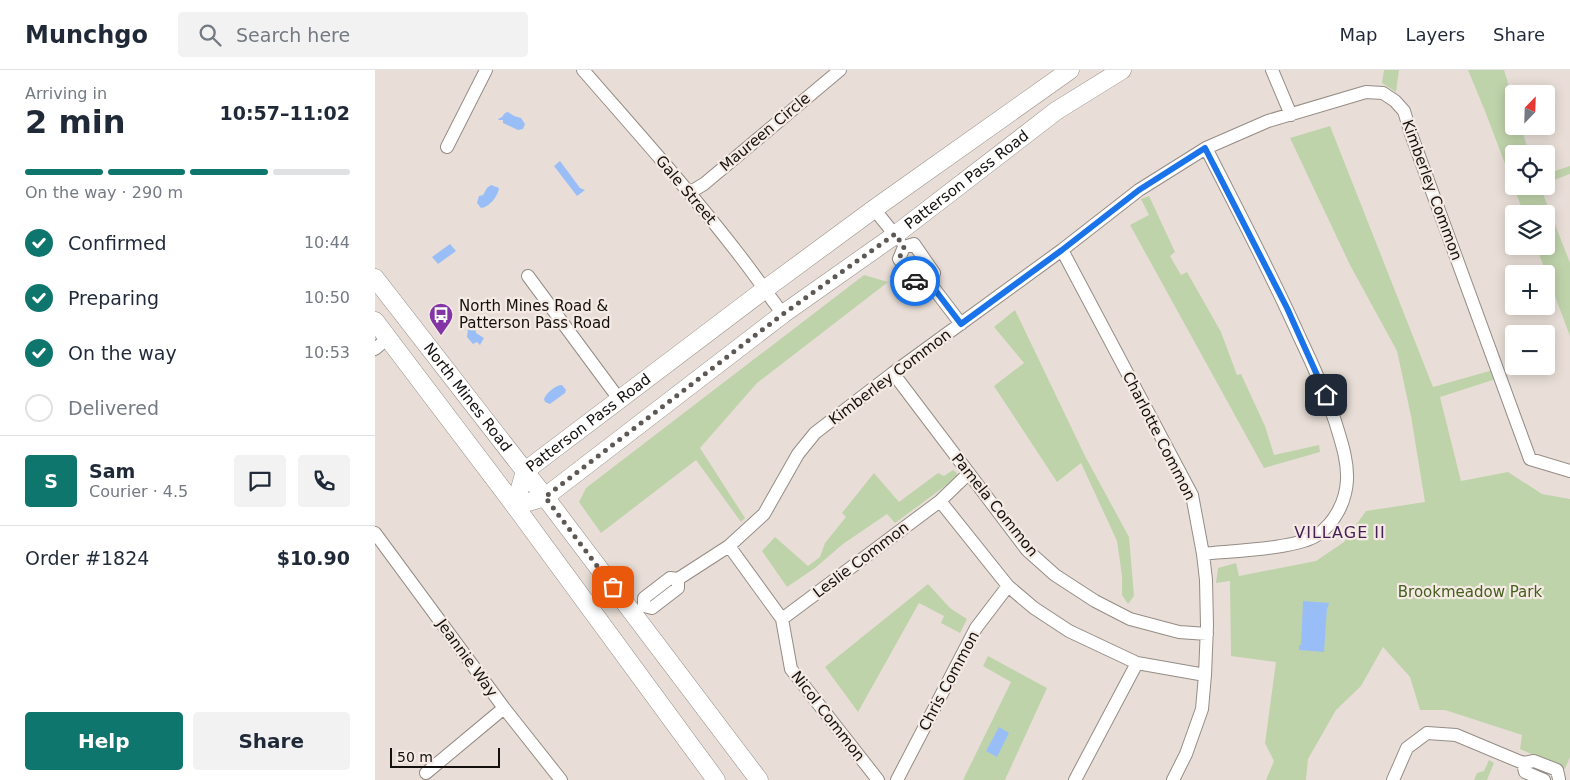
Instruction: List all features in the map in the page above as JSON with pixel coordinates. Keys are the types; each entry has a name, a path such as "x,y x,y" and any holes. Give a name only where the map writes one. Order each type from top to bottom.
{"main road":[{"name":"Patterson Pass Road","path":"515,506 525,471 874,209 1070,70"},
{"name":"Patterson Pass Road","path":"515,506 545,497 783,314 899,241 1056,112 1122,70"},
{"name":"North Mines Road","path":"375,278 545,497 639,610 759,780"},
{"name":"North Mines Road","path":"375,321 382,343 515,506 715,780"}],"street":[{"path":"447,147 486,70"},
{"name":"Gale Street","path":"583,70 689,193 741,257 783,314"},
{"path":"1273,70 1291,115"},
{"name":"Maureen Circle","path":"689,193 703,184 832,72"},
{"name":"Kimberley Common","path":"639,610 644,598 670,578 678,579 729,546 764,514 798,454 815,433 893,373 1062,250 1139,190 1205,148 1268,121 1366,92 1383,93 1395,101 1404,111 1530,459 1570,471"},
{"path":"1203,554 1295,544 1316,536 1328,526 1338,513 1344,498 1347,481 1346,457 1326,395 1287,308 1205,148"},
{"path":"874,209 899,241 899,259 917,283 929,282"},
{"path":"899,241 914,244 934,273 929,282"},
{"name":"Charlotte Common","path":"1062,250 1192,495 1206,580 1207,634 1205,675 1202,709 1186,754 1173,780"},
{"path":"528,276 619,399"},
{"path":"929,282 961,324"},
{"name":"Pamela Common","path":"893,373 1027,550 1055,575 1095,601 1130,619 1179,632 1207,634"},
{"name":"Leslie Common","path":"782,619 939,501 969,473"},
{"path":"939,501 1008,586 1034,608 1069,631 1137,663 1205,675"},
{"name":"Jeannie Way","path":"375,533 503,708 561,780"},
{"name":"Nicol Common","path":"729,546 782,619 791,669 878,780"},
{"name":"Chris Common","path":"897,780 976,628 1008,586"},
{"path":"1075,780 1137,663"},
{"path":"426,773 503,708"},
{"path":"1393,780 1407,748 1427,733 1456,735 1523,764 1534,761 1557,770 1559,780"},
{"path":"1523,764 1525,772 1544,780"}],"green space":[{"path":"1384,70 1399,70 1396,92 1382,83"},
{"path":"1468,70 1504,70 1509,85 1505,85 1505,135 1524,135 1526,145 1505,145 1505,164"},
{"name":"Brookmeadow Park","path":"1330,126 1433,387 1493,370 1496,379 1440,397 1461,481 1508,472 1542,494 1570,499 1570,757 1565,769 1520,749 1522,735 1445,710 1420,710 1410,677 1383,647 1361,686 1336,710 1308,759 1306,780 1266,780 1274,761 1265,743 1276,662 1231,656 1230,581 1216,583 1218,568 1236,563 1239,576 1316,561 1344,542 1366,511 1425,502 1411,416 1397,351 1350,265 1290,138"},
{"path":"1570,166 1570,174 1555,180 1555,171"},
{"path":"1517,195 1544,195 1547,205 1521,205"},
{"path":"1149,196 1175,252 1170,256 1181,275 1187,272 1221,332 1237,375 1241,374 1265,426 1274,455 1319,445 1320,452 1264,468 1130,225 1149,215 1141,199"},
{"path":"1555,224 1570,263 1570,336 1555,296 1555,265 1543,265 1539,255 1555,255"},
{"path":"864,275 888,282 757,383 700,448 745,518 741,522 696,460 601,533 579,502 586,488"},
{"path":"1015,310 1085,456 1129,537 1134,596 1128,604 1122,595 1122,576 1117,541 1081,463 1057,482 994,386 1024,363 994,327"},
{"path":"953,470 957,473 956,478 895,523 887,514 843,544 815,568 787,587 762,551 775,537 808,566 820,557 825,543 846,517 842,513 874,473 899,502 938,473 944,476"},
{"path":"928,584 950,608 967,619 960,633 941,623 944,616 919,603 858,712 825,667"},
{"path":"988,656 1047,688 1005,780 963,780 1011,682 983,666"},
{"path":"1489,760 1494,763 1487,780 1474,780 1477,773 1484,771"}],"water":[{"path":"508,112 521,118 525,124 523,129 518,130 503,123 503,120 498,119"},
{"path":"560,161 580,188 585,190 577,196 554,166"},
{"path":"491,185 499,188 497,194 493,201 481,208 477,203 479,196 483,195"},
{"path":"450,244 456,251 438,264 432,257"},
{"path":"475,326 476,333 484,338 480,345 477,342 473,344 467,337 468,328"},
{"path":"562,385 566,390 565,393 550,404 545,402 544,399 549,392"},
{"path":"1303,601 1329,603 1324,652 1299,650 1299,645 1301,645"},
{"path":"999,727 1009,733 997,757 986,751"}],"way so far":[{"path":"613,587 545,497 783,314 895,234 904,247 899,259 915,281"}],"place":[{"name":"North Mines Road & Patterson Pass Road","path":"441,336"}],"district":[{"name":"VILLAGE II","path":"1340,532"}],"route":[{"path":"915,281 917,283 929,282 961,324 1062,250 1139,190 1205,148 1287,308 1326,395"}]}
